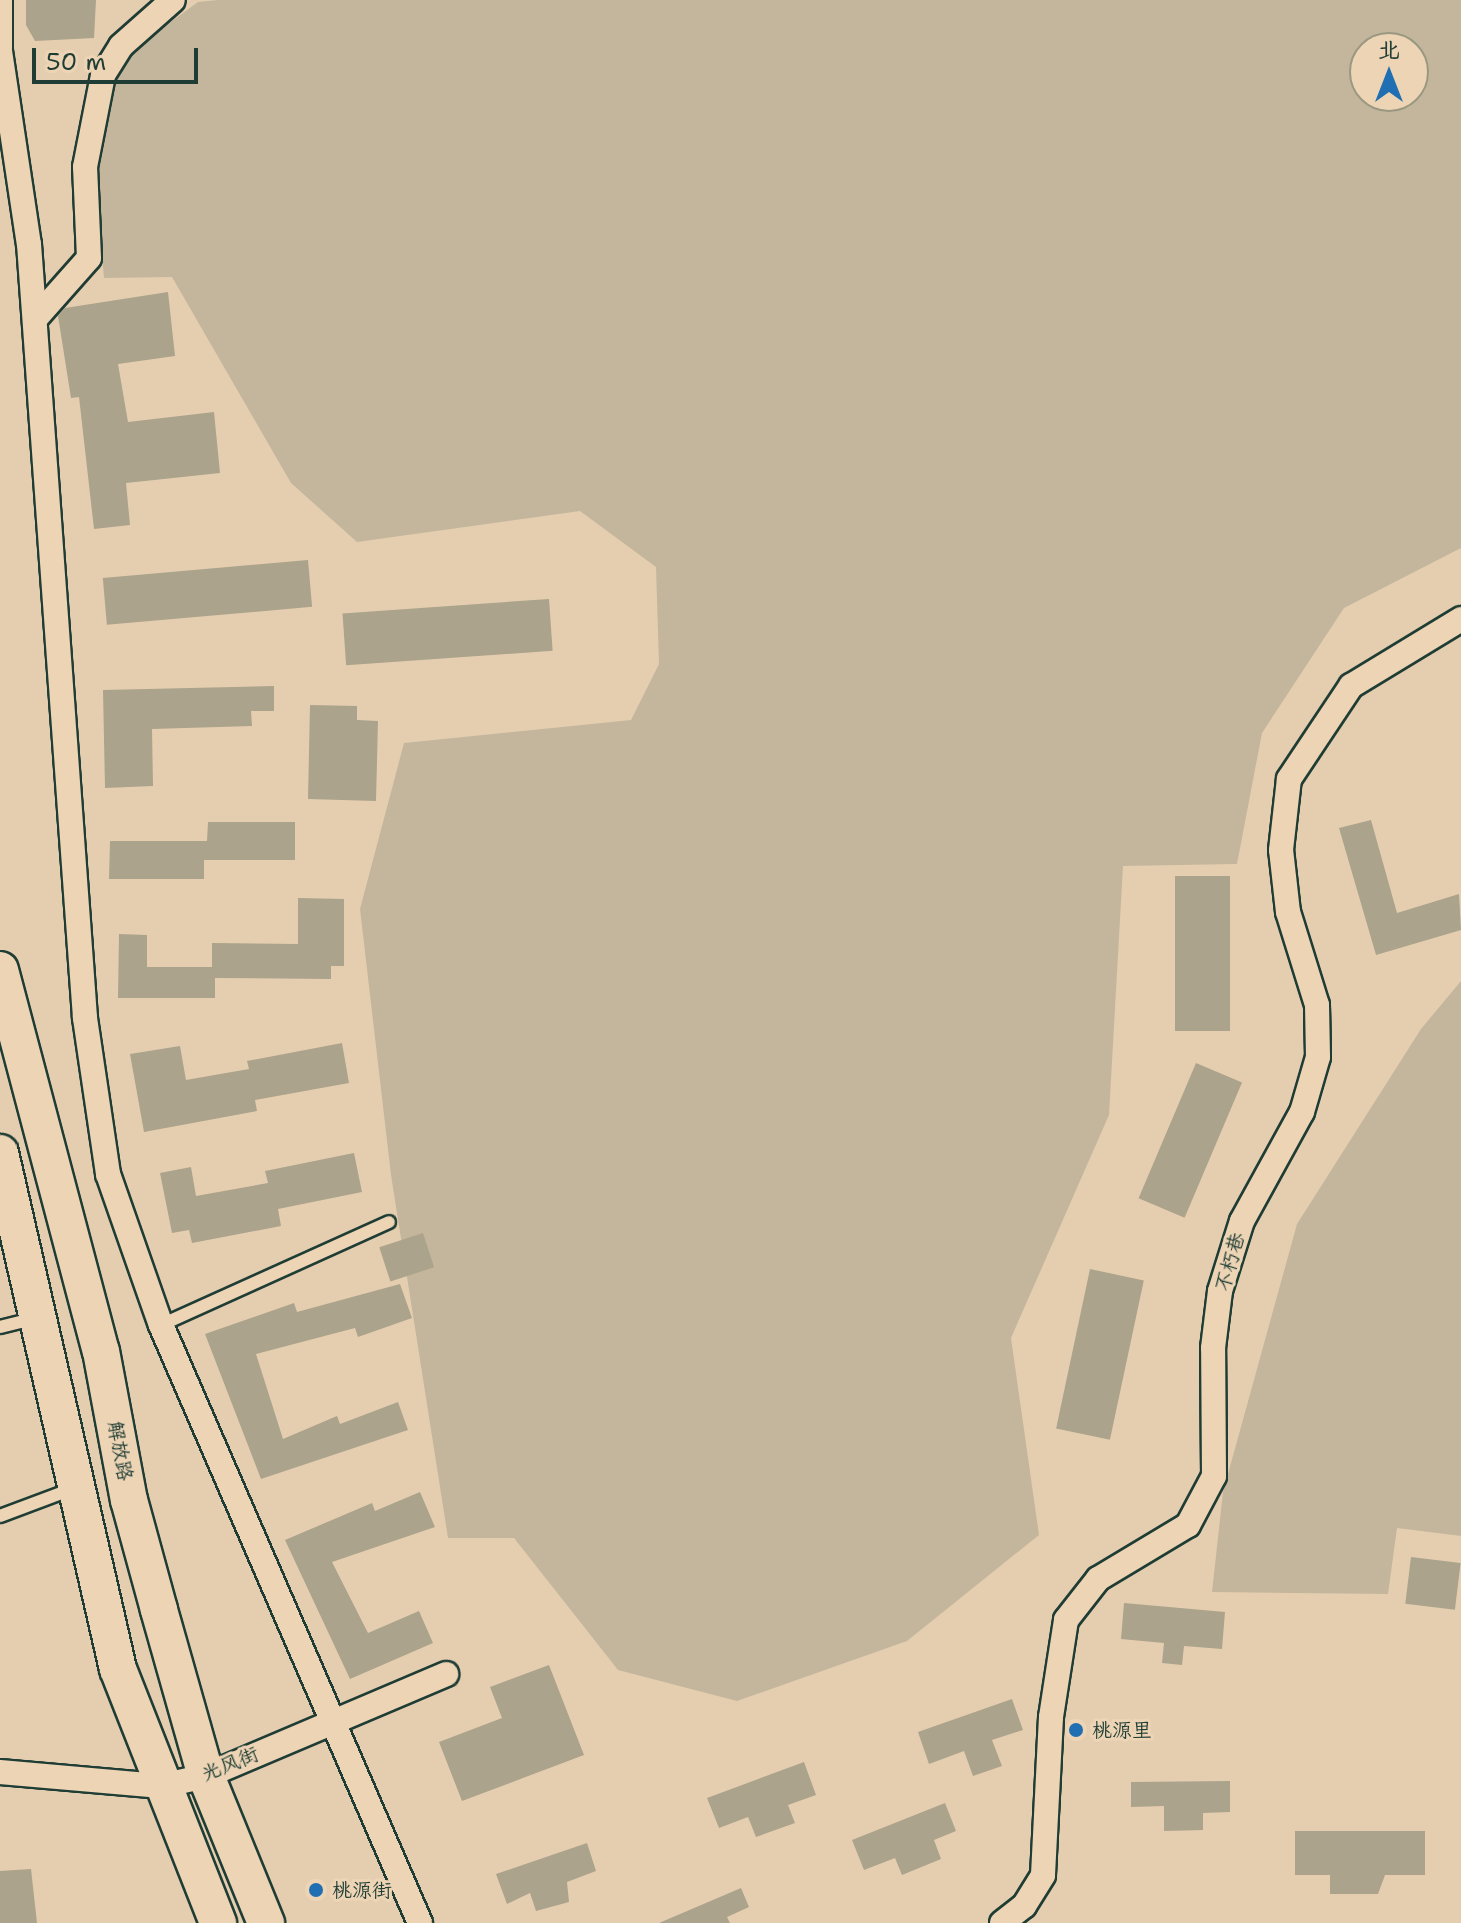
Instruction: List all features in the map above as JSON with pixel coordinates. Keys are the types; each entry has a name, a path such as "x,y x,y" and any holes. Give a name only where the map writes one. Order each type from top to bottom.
{"main road":[{"name":"解放路","path":"0,970 101,1351 129,1500 206,1776 266,1923"},
{"path":"0,1153 42,1316 118,1669 161,1786 218,1923"}],"street":[{"path":"0,0 0,49 35,319 95,1106 108,1174 161,1325 420,1923"},
{"path":"35,319 89,258 85,167 103,75 121,46 173,0"},
{"name":"不朽巷","path":"1002,1923 1024,1906 1043,1875 1051,1717 1066,1620 1098,1579 1188,1525 1214,1476 1213,1348 1220,1291 1242,1221 1302,1112 1318,1057 1317,1005 1288,912 1281,850 1289,779 1351,686 1461,619"},
{"name":"光风街","path":"0,1772 161,1786 206,1776 446,1674"}],"lane":[{"path":"161,1325 389,1222"},
{"path":"0,1327 42,1316"},
{"path":"0,1516 78,1486"}],"shaded area":[{"path":"1461,0 1461,548 1344,608 1262,733 1237,864 1123,866 1109,1115 1011,1338 1039,1535 907,1641 737,1701 618,1670 514,1538 448,1538 391,1175 360,909 404,743 631,720 659,664 656,567 580,511 357,542 291,483 172,277 104,278 96,185 115,63 198,2"},
{"path":"1461,981 1461,1536 1397,1528 1388,1594 1212,1592 1223,1492 1297,1224 1421,1029"}],"building":[{"path":"26,0 96,0 94,38 35,41 26,25"},
{"path":"168,292 175,356 118,364 128,422 214,412 220,473 126,483 130,525 94,529 79,397 71,398 58,316 65,308"},
{"path":"308,560 312,607 107,625 103,578"},
{"path":"549,599 553,651 346,665 343,613"},
{"path":"274,686 274,711 251,711 252,726 152,729 153,786 105,788 103,690"},
{"path":"310,705 357,706 357,720 378,721 376,801 308,799"},
{"path":"1371,820 1397,913 1459,894 1461,930 1376,955 1339,828"},
{"path":"208,822 295,822 295,860 204,860 204,879 109,879 110,841 207,841"},
{"path":"1175,876 1230,876 1230,1031 1175,1031"},
{"path":"298,898 344,899 344,966 331,966 331,979 215,978 215,998 118,998 119,934 147,935 147,967 212,967 212,943 298,944"},
{"path":"342,1043 349,1083 255,1100 257,1111 144,1132 130,1054 180,1046 186,1080 249,1069 247,1061"},
{"path":"1196,1063 1242,1083 1185,1218 1139,1198"},
{"path":"354,1153 362,1192 278,1209 281,1226 192,1243 189,1230 172,1233 160,1173 191,1167 196,1196 268,1183 265,1171"},
{"path":"423,1233 434,1267 390,1281 379,1247"},
{"path":"1090,1269 1144,1280 1110,1440 1056,1428"},
{"path":"400,1284 412,1318 358,1337 355,1328 256,1354 283,1439 337,1416 340,1424 398,1402 408,1430 261,1479 205,1334 294,1303 297,1312"},
{"path":"420,1492 435,1527 332,1562 368,1633 419,1611 433,1643 350,1679 285,1540 372,1503 375,1511"},
{"path":"1411,1557 1461,1563 1455,1610 1405,1604"},
{"path":"1124,1603 1225,1612 1222,1649 1184,1646 1182,1665 1162,1663 1164,1643 1121,1639"},
{"path":"549,1665 584,1755 462,1801 439,1742 502,1718 490,1687"},
{"path":"1012,1699 1023,1730 992,1740 1002,1766 973,1776 964,1751 929,1764 918,1732"},
{"path":"804,1762 816,1795 788,1805 795,1823 756,1837 748,1817 719,1828 707,1798"},
{"path":"1230,1781 1230,1812 1203,1813 1203,1830 1164,1831 1164,1806 1131,1807 1131,1782"},
{"path":"945,1803 956,1831 934,1840 941,1859 902,1875 895,1858 864,1870 852,1840"},
{"path":"1295,1831 1425,1831 1425,1875 1385,1875 1378,1894 1330,1894 1330,1875 1295,1875"},
{"path":"587,1843 596,1871 567,1882 569,1902 536,1911 530,1893 507,1904 496,1874"},
{"path":"31,1869 37,1923 0,1923 0,1871"},
{"path":"741,1888 749,1907 727,1917 730,1923 659,1923"}],"place":[{"name":"桃源里","path":"1076,1730"},
{"name":"桃源街","path":"316,1890"}]}
